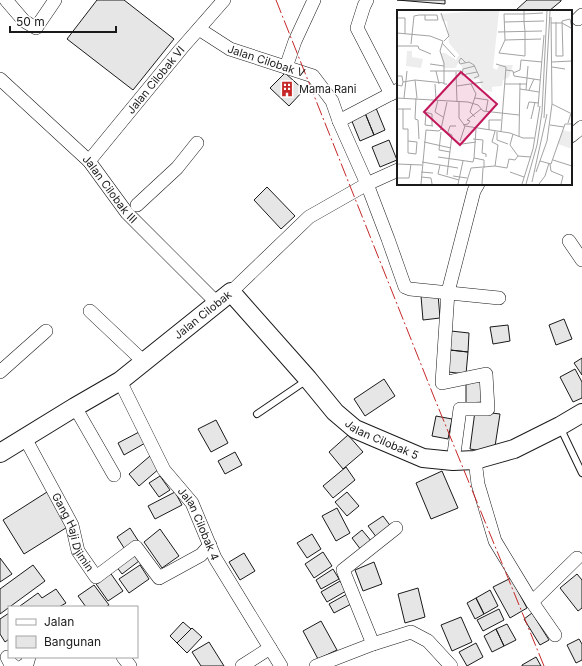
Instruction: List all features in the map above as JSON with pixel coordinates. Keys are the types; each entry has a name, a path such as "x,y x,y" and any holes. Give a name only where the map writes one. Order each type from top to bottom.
{"street":[{"path":"6,0 24,21 36,28 55,0"},
{"name":"Jalan Cilobak VI","path":"89,162 181,49 224,0"},
{"path":"286,67 295,41 314,0"},
{"path":"339,121 394,92 357,28 365,3"},
{"name":"Jalan Cilobak V","path":"199,29 230,49 313,76 332,101 339,121 367,184 405,287 410,289 448,292"},
{"name":"Jalan Cilobak III","path":"0,79 89,162 217,303"},
{"path":"572,135 582,127"},
{"path":"131,210 177,168 197,142"},
{"name":"Jalan Cilobak","path":"1,449 25,438 120,381 231,292 309,217 367,184 397,170"},
{"path":"453,461 460,409 488,409 486,374 442,383 448,292 474,191 477,185"},
{"path":"569,241 582,260"},
{"name":"Jalan Cilobak 5","path":"231,292 308,379 335,412 355,429 423,458 453,461 475,460 514,449 582,413"},
{"path":"448,292 499,298"},
{"path":"90,311 144,362"},
{"path":"0,372 46,331"},
{"name":"Jalan Cilobak 4","path":"120,381 164,470 192,503 215,558 281,666"},
{"path":"75,407 114,474"},
{"name":"Gang Haji Djimin","path":"25,438 72,525 78,551 96,576 136,547 159,578 201,555 210,545"},
{"path":"475,460 478,484 494,541 532,602 555,635"},
{"path":"373,644 344,570 396,528"},
{"path":"532,602 577,558"},
{"path":"316,666 373,644 411,632 428,641 451,666"},
{"path":"242,666 270,648"},
{"path":"124,658 130,666"}],"lane":[{"path":"257,414 308,379"},
{"path":"560,426 582,473"}],"building":[{"path":"97,0 124,0 174,39 133,90 67,39"},
{"path":"397,0 445,0 445,4"},
{"path":"527,0 561,0 550,10 516,10"},
{"name":"Mama Rani","path":"285,73 304,90 289,106 270,88"},
{"path":"376,108 385,130 374,135 365,113"},
{"path":"365,113 374,135 360,141 351,119"},
{"path":"389,140 397,160 380,167 372,147"},
{"path":"267,187 295,216 281,229 254,200"},
{"path":"438,294 440,318 423,320 421,296"},
{"path":"564,319 572,339 556,345 549,325"},
{"path":"508,325 510,341 493,344 490,327"},
{"path":"451,331 469,333 468,352 450,350"},
{"path":"450,350 468,352 466,374 448,372"},
{"path":"582,358 582,375 574,363"},
{"path":"575,369 582,382 582,398 573,402 560,377"},
{"path":"484,378 485,402 466,403 466,379"},
{"path":"384,379 395,396 365,416 354,399"},
{"path":"475,411 500,414 494,453 470,449"},
{"path":"436,416 452,419 448,439 432,436"},
{"path":"216,420 228,443 211,452 198,429"},
{"path":"141,431 147,442 124,455 118,443"},
{"path":"348,435 363,452 343,469 329,452"},
{"path":"235,452 242,465 225,474 218,461"},
{"path":"150,456 160,468 139,486 129,474"},
{"path":"346,467 355,480 333,498 323,486"},
{"path":"442,471 458,508 431,519 416,483"},
{"path":"160,476 170,490 159,497 149,483"},
{"path":"47,492 69,526 24,554 3,520"},
{"path":"175,492 182,505 155,519 148,506"},
{"path":"347,492 359,506 347,516 335,502"},
{"path":"337,508 350,533 336,541 322,516"},
{"path":"383,516 392,528 377,538 368,526"},
{"path":"130,528 139,542 126,551 117,537"},
{"path":"160,529 179,556 162,568 144,542"},
{"path":"362,530 372,542 361,550 352,538"},
{"path":"312,534 321,549 307,558 297,543"},
{"path":"323,552 332,566 314,578 305,564"},
{"path":"134,553 139,561 122,574 116,566"},
{"path":"244,553 255,571 240,580 229,562"},
{"path":"0,558 12,574 0,582"},
{"path":"374,562 382,584 363,591 355,570"},
{"path":"33,565 45,581 11,606 8,606 8,608 0,614 0,589"},
{"path":"140,565 149,579 129,593 119,579"},
{"path":"333,569 339,579 321,589 316,580"},
{"path":"109,571 123,591 108,601 94,581"},
{"path":"577,574 582,580 582,608 578,611 560,588"},
{"path":"511,578 527,608 510,618 493,587"},
{"path":"340,581 346,591 327,602 321,592"},
{"path":"94,585 109,605 85,606 78,596"},
{"path":"418,588 425,617 405,623 398,594"},
{"path":"56,589 66,603 61,606 20,606 38,593 42,598"},
{"path":"490,590 498,606 484,614 476,598"},
{"path":"347,594 353,603 334,613 329,604"},
{"path":"476,598 484,614 475,619 467,603"},
{"path":"499,609 504,620 483,631 477,620"},
{"path":"532,613 549,640 540,645 524,619"},
{"path":"8,614 8,640 5,642 0,634 0,619"},
{"path":"461,617 472,642 452,651 441,625"},
{"path":"321,621 337,650 318,659 303,631"},
{"path":"183,622 191,629 177,643 170,636"},
{"path":"507,624 516,640 504,646 496,629"},
{"path":"192,628 202,637 187,653 177,643"},
{"path":"496,629 504,646 492,652 484,636"},
{"path":"579,639 582,644 582,660 576,663 567,645"},
{"path":"209,642 224,666 201,666 192,652"},
{"path":"476,643 483,657 467,666 459,652"},
{"path":"536,657 541,666 522,666 522,665"}],"power":[{"path":"276,0 434,397 544,666"}],"place":[{"name":"Mama Rani","path":"287,89"}]}
